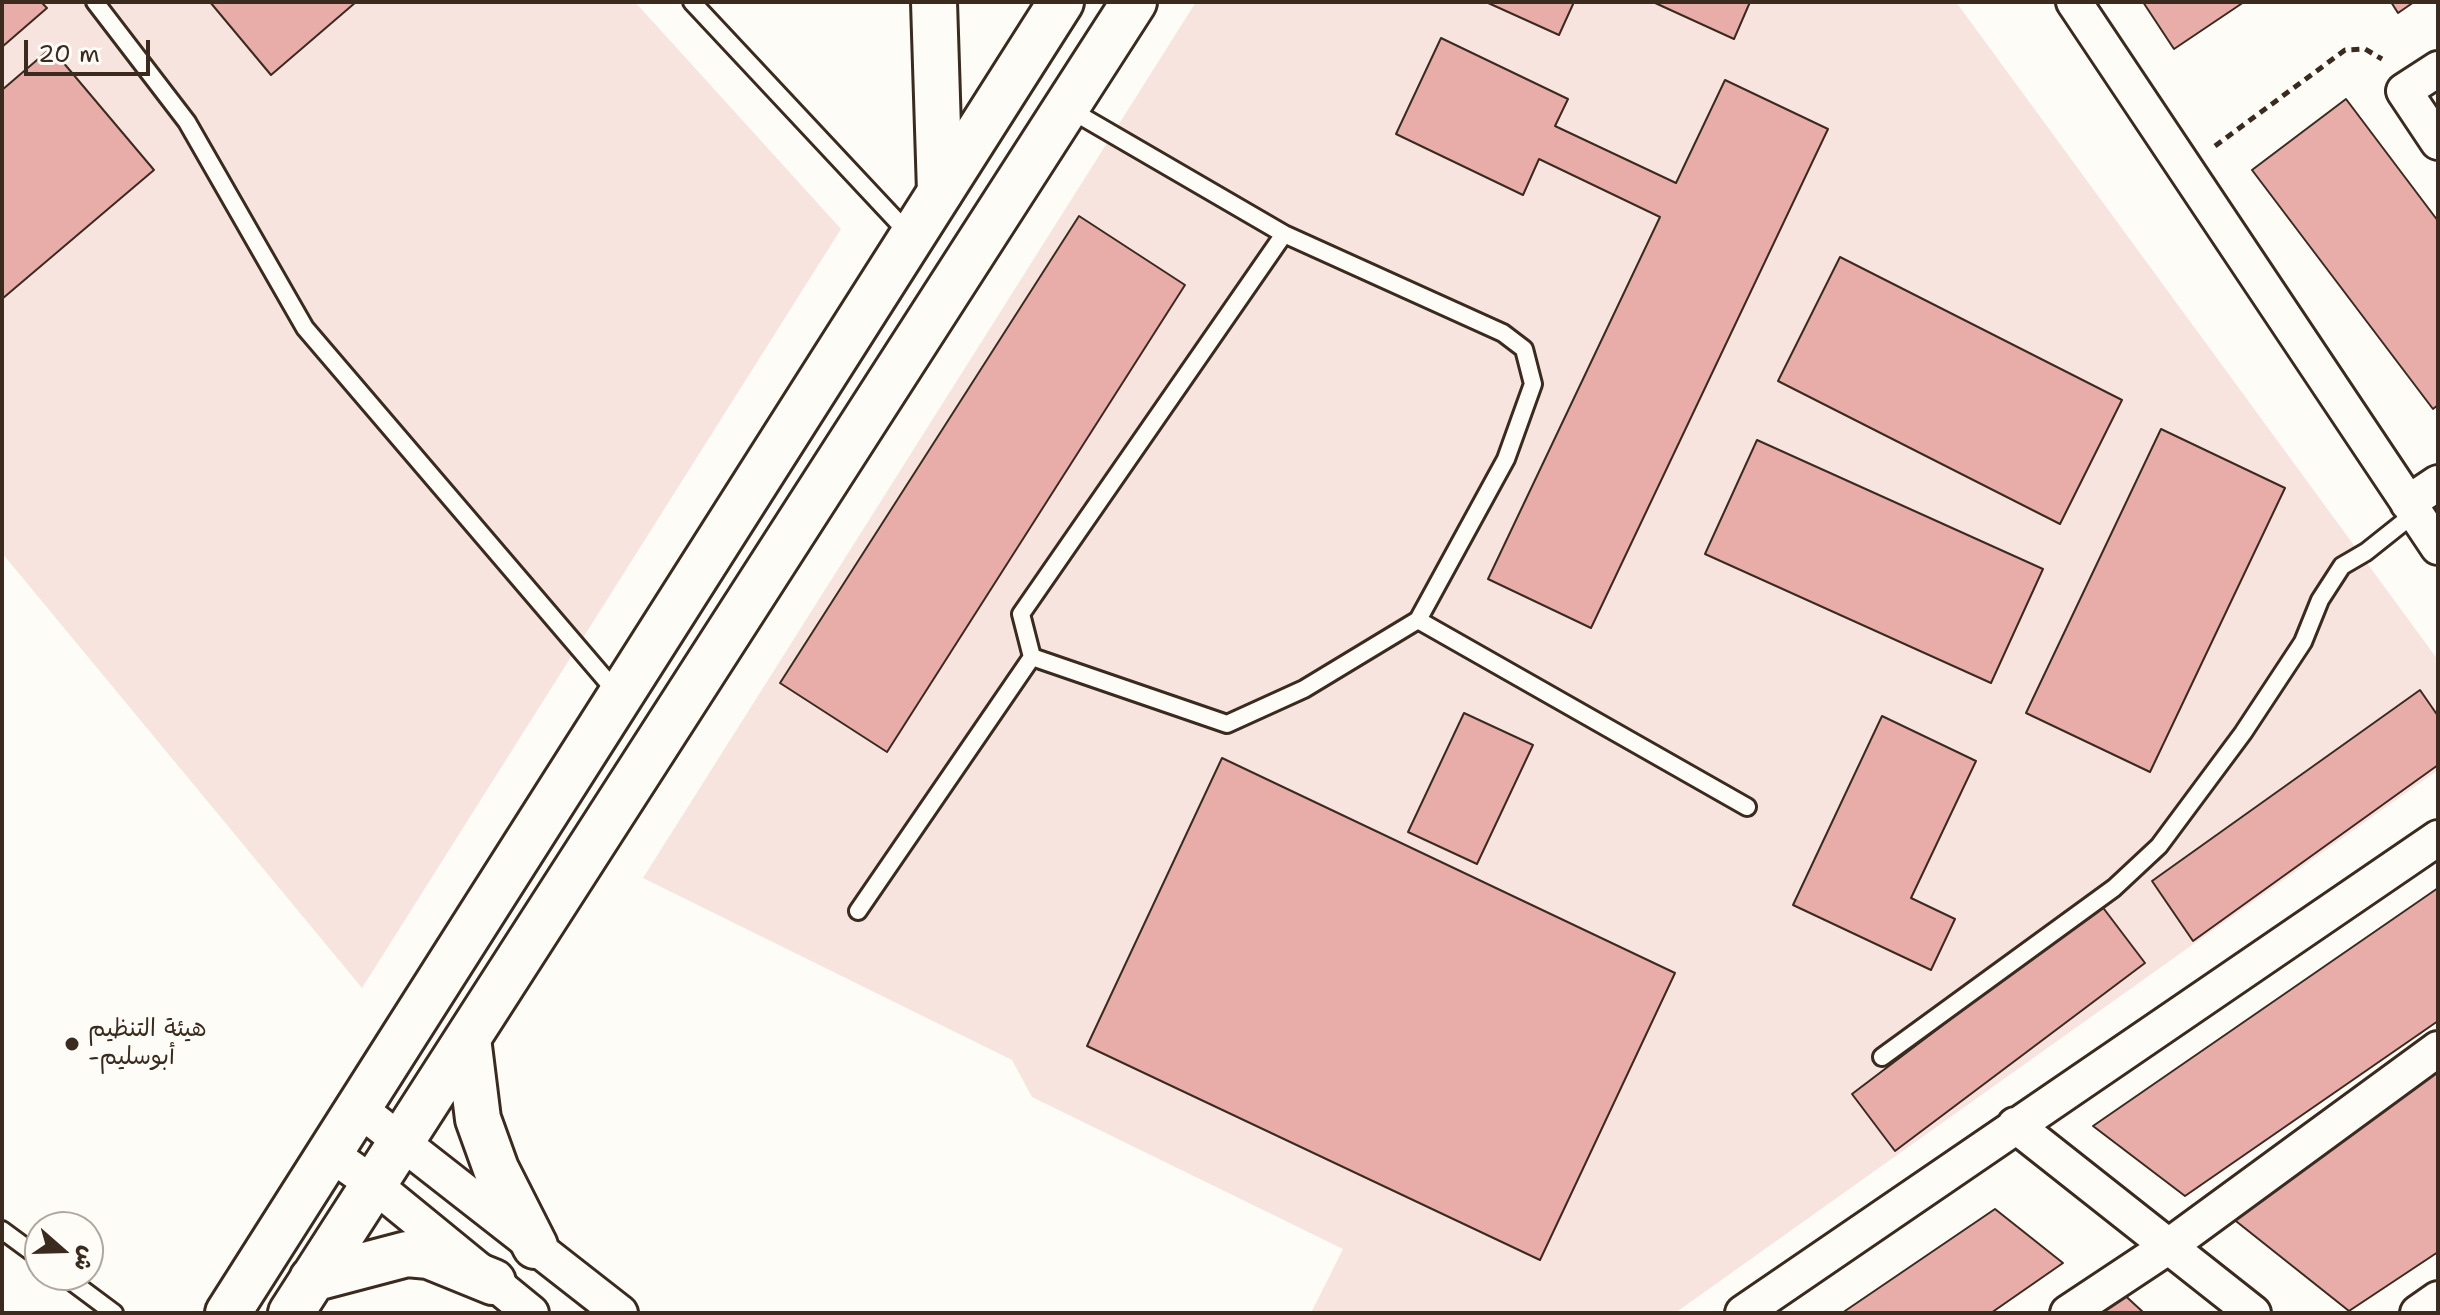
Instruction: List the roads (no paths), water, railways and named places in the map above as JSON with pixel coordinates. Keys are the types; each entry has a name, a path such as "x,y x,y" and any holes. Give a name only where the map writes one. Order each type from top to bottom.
{"main road":[{"path":"934,2 940,192"},
{"path":"228,1313 1061,2"},
{"path":"302,1296 1134,2"},
{"path":"468,1038 478,1119 496,1169 535,1246"},
{"path":"302,1296 407,1254 429,1256 493,1282"}],"street":[{"path":"2074,2 2438,547"},
{"path":"2438,69 2404,91 2438,142"},
{"path":"2412,508 2438,483"},
{"path":"1743,1313 2438,838"},
{"path":"2068,1313 2169,1246 2438,1049"},
{"path":"358,1108 620,1313"},
{"path":"2015,1125 2253,1313"},
{"path":"328,1152 372,1183 531,1313"},
{"path":"2418,1313 2438,1299"}],"lane":[{"path":"95,2 187,122 305,328 619,695"},
{"path":"692,2 911,236"},
{"path":"1032,657 1227,724 1304,689 1418,620 1506,459 1533,384 1524,349 1503,333 1284,234 1067,107"},
{"path":"858,911 1032,657 1021,614 1284,234"},
{"path":"1882,1057 2114,888 2159,846 2243,733 2294,655 2320,600 2342,566 2366,552 2412,508"},
{"path":"1418,620 1747,807"},
{"path":"2,1230 24,1246"},
{"path":"84,1291 114,1313"}],"place":[{"name":"هيئة التنظيم -أبوسليم","path":"72,1044"}]}
